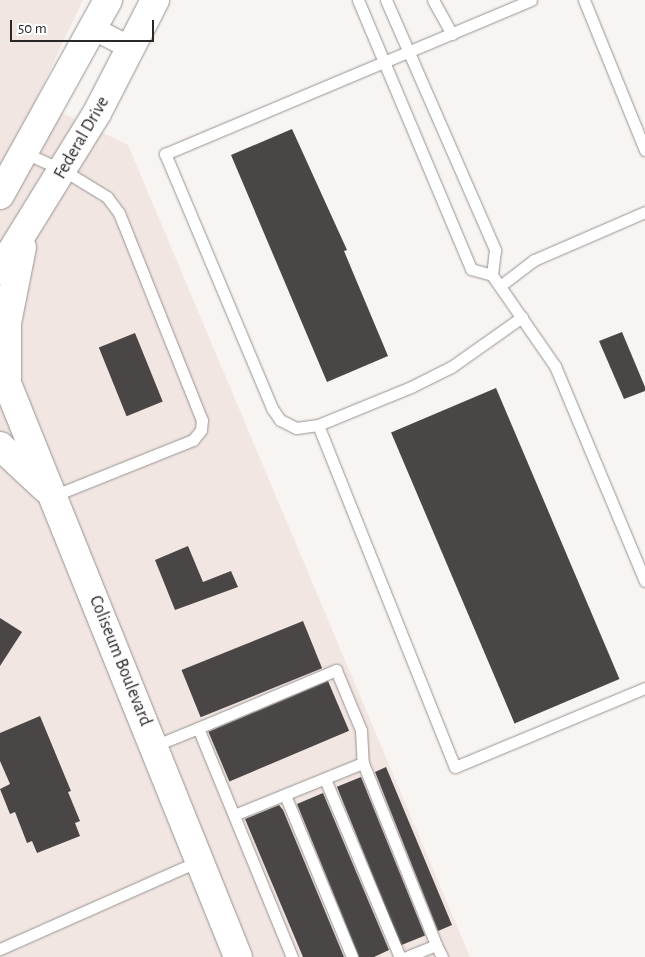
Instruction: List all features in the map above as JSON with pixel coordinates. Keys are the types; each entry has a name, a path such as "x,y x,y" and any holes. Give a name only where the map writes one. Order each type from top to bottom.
{"main road":[{"path":"0,196 14,167 94,29 108,0"},
{"name":"Federal Drive","path":"0,270 63,170 131,48 155,0"},
{"path":"4,375 7,324 26,231"},
{"name":"Coliseum Boulevard","path":"4,375 238,957"},
{"path":"0,446 53,496"}],"street":[{"path":"94,29 131,48"}],"lane":[{"path":"358,0 471,269 492,275 555,366 645,581"},
{"path":"386,0 495,250 492,275"},
{"path":"433,0 452,34"},
{"path":"522,317 451,367 411,387 318,425 296,428 280,420 272,408 165,154 531,0"},
{"path":"584,0 645,150"},
{"path":"14,167 63,170 107,198 119,213 202,420 201,430 193,440 53,496"},
{"path":"500,286 548,253 645,212"},
{"path":"318,425 455,767 645,688"},
{"path":"154,746 336,670 360,730 364,764 442,957"},
{"path":"198,728 292,957"},
{"path":"234,816 364,764"},
{"path":"325,779 400,957"},
{"path":"286,795 352,957"},
{"path":"0,949 199,861"},
{"path":"406,957 436,945"}],"shaded area":[{"path":"0,0 83,0 36,100 128,145 470,957 0,957"}],"building":[{"path":"292,129 347,250 344,251 388,356 327,382 231,155"},
{"path":"622,332 645,387 645,391 624,399 599,341"},
{"path":"135,333 163,402 127,416 99,348"},
{"path":"496,388 619,679 515,723 391,433"},
{"path":"188,546 203,582 231,571 238,587 175,610 155,560"},
{"path":"0,618 22,632 0,666"},
{"path":"303,621 322,668 201,717 182,670"},
{"path":"328,681 349,731 229,782 208,732"},
{"path":"40,716 71,791 68,792 80,821 75,823 80,836 37,853 32,841 27,843 15,812 10,814 0,789 10,784 0,761 0,733"},
{"path":"386,767 452,925 438,931 375,772"},
{"path":"361,777 425,936 401,945 337,787"},
{"path":"323,793 389,950 374,957 359,957 297,804"},
{"path":"279,805 283,810 344,957 303,957 245,819"}]}
